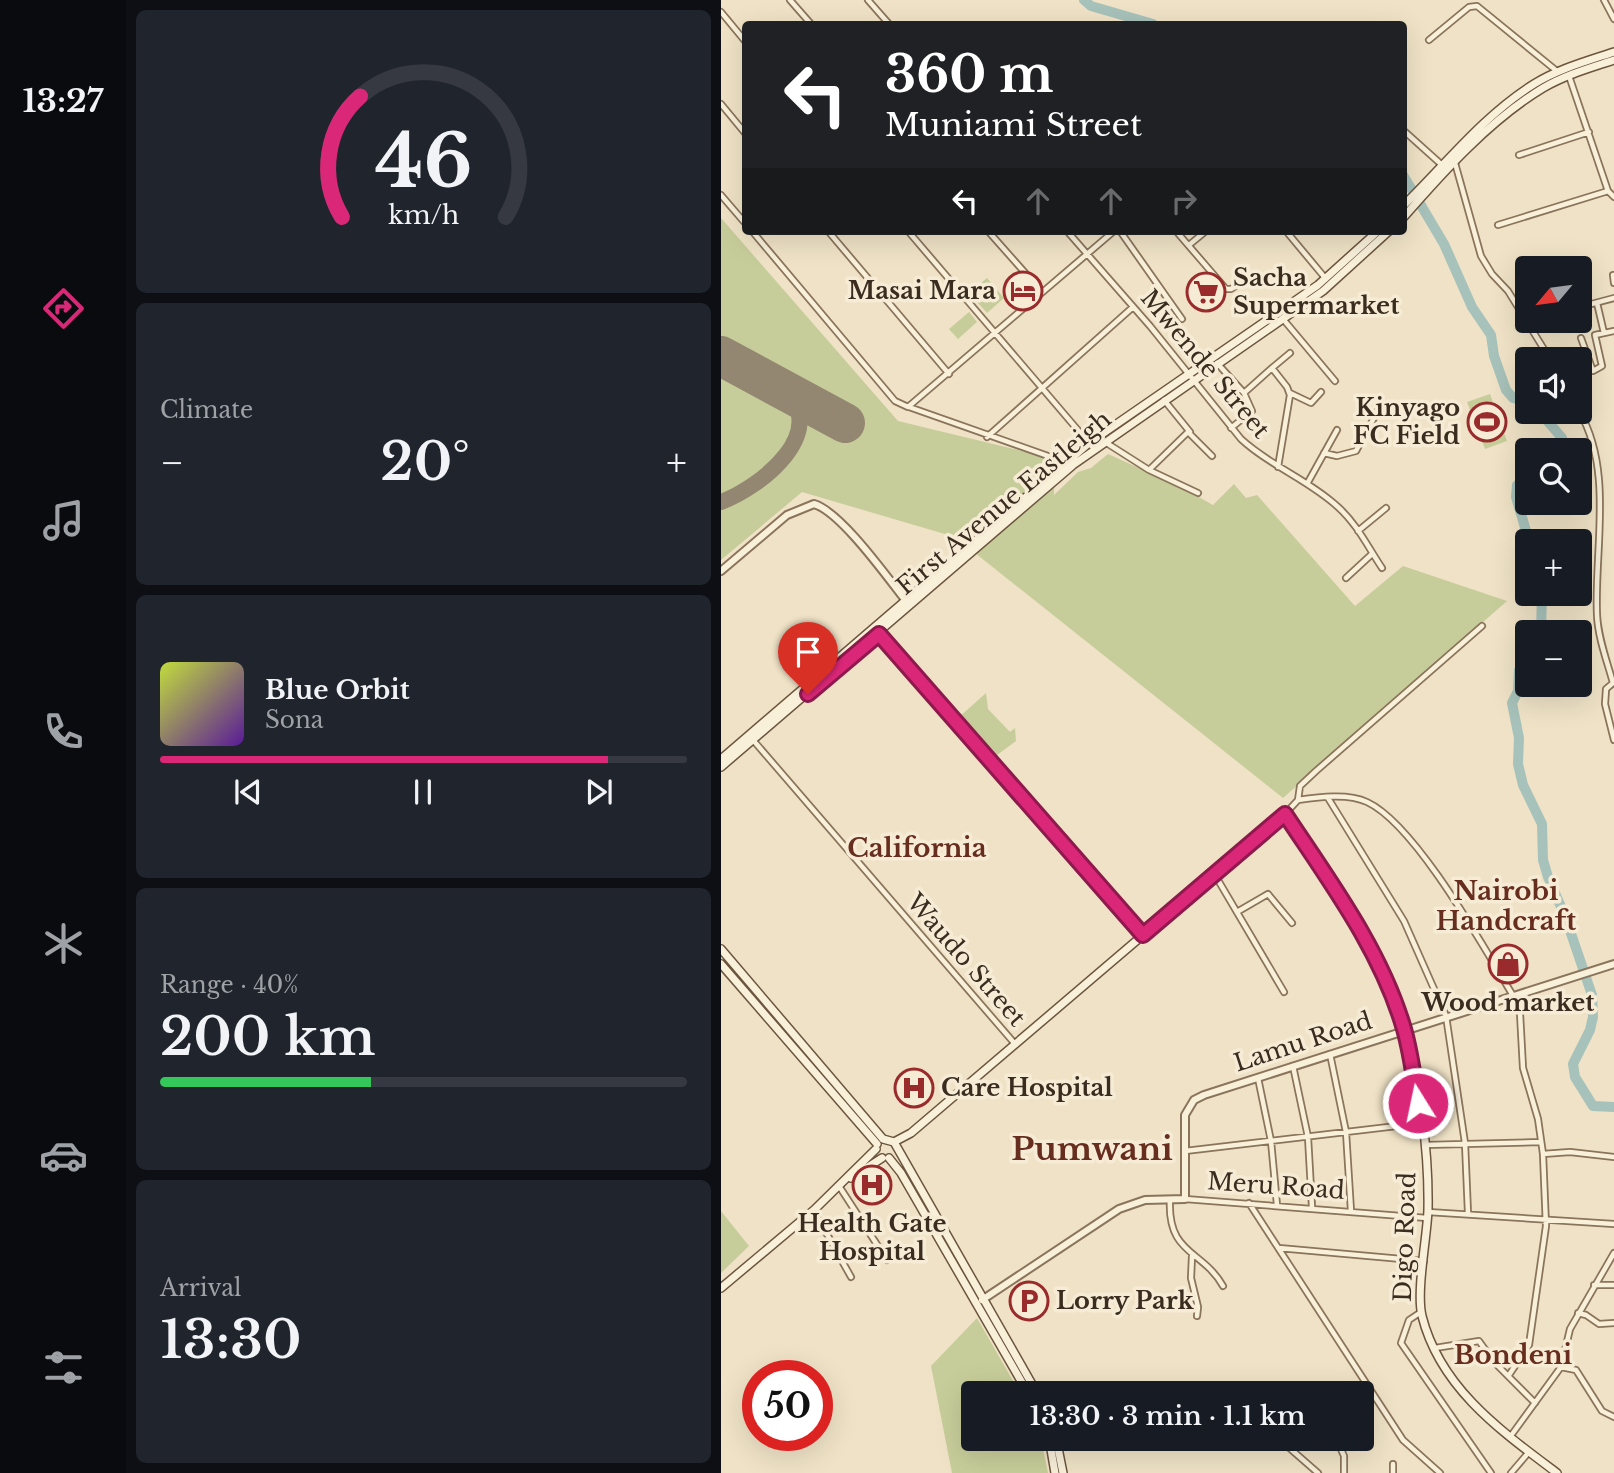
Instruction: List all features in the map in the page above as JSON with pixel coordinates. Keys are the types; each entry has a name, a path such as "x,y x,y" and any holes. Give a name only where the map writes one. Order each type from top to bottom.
{"main road":[{"path":"1422,192 1442,165 1502,108 1535,83 1614,51"},
{"path":"1407,206 1510,112 1543,88 1614,60"},
{"name":"First Avenue Eastleigh","path":"721,767 879,634 1092,446 1186,373 1326,279 1374,235"},
{"name":"First Avenue Eastleigh","path":"721,759 1065,462 1104,441 1283,319 1329,286 1385,235"},
{"path":"839,1186 886,1158 895,1145 1285,814"},
{"name":"Digo Road","path":"1285,814 1361,932 1404,1030 1426,1144 1428,1215 1421,1312 1435,1348 1452,1380 1464,1395 1510,1437 1555,1472"},
{"path":"721,949 762,994 879,1144 886,1158 901,1173 1021,1381"},
{"path":"721,964 879,1144 895,1145"},
{"path":"754,1002 762,994"},
{"path":"721,1288 814,1210 879,1144"},
{"path":"895,1145 1030,1381"},
{"path":"1051,1451 1055,1473"},
{"path":"1059,1451 1063,1473"}],"street":[{"path":"790,0 808,21"},
{"path":"868,0 886,21"},
{"path":"1604,0 1614,19"},
{"path":"1429,40 1469,7 1477,6 1558,72"},
{"path":"721,12 742,37"},
{"path":"1569,76 1608,191 1614,197"},
{"path":"721,104 742,129"},
{"path":"1519,155 1589,132"},
{"path":"1407,134 1442,165"},
{"path":"1455,163 1481,256 1492,274 1508,291 1543,347"},
{"path":"1498,225 1608,191"},
{"path":"721,195 742,220"},
{"path":"755,235 899,405 1065,462"},
{"path":"831,235 949,374"},
{"path":"911,235 1092,446"},
{"path":"992,235 1042,292"},
{"name":"Mwende Street","path":"1070,235 1231,428 1258,454 1340,508 1381,568"},
{"path":"908,407 1110,235"},
{"path":"1123,235 1182,319"},
{"path":"1180,235 1229,290 1253,275"},
{"path":"1189,245 1201,235"},
{"path":"1289,235 1326,279"},
{"path":"1613,275 1614,284"},
{"path":"1593,304 1614,298"},
{"path":"1597,303 1604,333"},
{"path":"988,437 1133,307"},
{"path":"1283,319 1335,381"},
{"path":"1581,338 1593,371 1602,366 1594,337 1614,331"},
{"path":"1244,393 1290,353"},
{"path":"1217,363 1244,393 1252,411 1231,428"},
{"path":"1272,368 1289,393 1311,402 1321,392"},
{"path":"1278,467 1289,393"},
{"path":"1164,400 1212,456"},
{"path":"1324,453 1337,456 1356,451 1381,405"},
{"path":"1586,424 1595,463 1598,497 1597,619 1613,683 1606,689 1605,704 1614,740"},
{"path":"1307,484 1337,430"},
{"path":"1149,470 1190,432"},
{"path":"1104,441 1149,470 1198,493"},
{"path":"721,571 787,514 814,504 825,508 857,541 906,601"},
{"path":"1358,531 1386,508"},
{"path":"1346,578 1373,554"},
{"path":"1285,814 1298,800 1300,786 1482,626"},
{"path":"879,634 1143,935"},
{"name":"Waudo Street","path":"753,740 1015,1044"},
{"path":"1328,798 1404,921 1447,1016 1465,1143 1468,1213"},
{"path":"1298,800 1364,800 1396,822 1515,993 1523,1068 1543,1154 1545,1218 1529,1345 1509,1375"},
{"path":"1215,875 1284,992"},
{"path":"1237,912 1268,894 1292,923"},
{"name":"Lamu Road","path":"1185,1151 1185,1115 1194,1100 1205,1095 1515,993 1614,964"},
{"path":"1330,1054 1346,1132 1351,1211"},
{"path":"1293,1066 1308,1137 1312,1208"},
{"path":"1258,1078 1271,1141 1277,1205"},
{"path":"1185,1199 1185,1151 1422,1123"},
{"path":"1426,1144 1541,1142"},
{"path":"1543,1154 1570,1152 1614,1157"},
{"path":"839,1186 887,1260"},
{"path":"1170,1199 1172,1229 1192,1256 1214,1273 1223,1286"},
{"name":"Meru Road","path":"982,1300 1119,1209 1146,1200 1185,1199 1428,1215 1468,1213 1614,1224"},
{"path":"1249,1203 1403,1440 1440,1473"},
{"path":"814,1210 852,1277"},
{"path":"1278,1248 1425,1261"},
{"path":"1510,1437 1561,1367 1563,1349 1578,1313 1614,1253"},
{"path":"1192,1256 1197,1316"},
{"path":"1593,1285 1614,1286"},
{"path":"1421,1312 1409,1321 1401,1343 1491,1473"},
{"path":"1578,1313 1587,1315 1599,1324 1614,1323"},
{"path":"1435,1348 1479,1341 1535,1403"},
{"path":"1561,1367 1576,1370 1602,1411 1614,1417"},
{"path":"1293,1451 1318,1473"},
{"path":"1342,1451 1344,1473"},
{"path":"1511,1473 1529,1452"},
{"path":"1393,1464 1393,1473"}],"green space":[{"path":"721,218 898,421 1055,459 1054,495 1078,472 1091,468 1108,454 1179,486 1213,505 1234,484 1246,498 1257,495 1355,606 1403,566 1507,601 1283,798 955,537 802,492 721,560"},
{"path":"987,278 1004,298 987,313 969,293"},
{"path":"969,312 977,322 958,339 949,329"},
{"name":"Kinyago FC Field","path":"1490,394 1507,441 1485,449 1467,402"},
{"path":"986,693 988,709 1010,732 1015,728 1016,741 993,758 958,718"},
{"path":"721,1211 749,1246 721,1273"},
{"path":"977,1318 1013,1381 961,1381 961,1451 1043,1451 1048,1473 952,1473 931,1366"}],"waterway":[{"path":"1084,0 1091,6 1143,21"},
{"path":"1407,182 1444,244 1472,307 1491,335 1494,356 1506,390 1515,399"},
{"path":"1550,424 1562,438"},
{"path":"1521,515 1525,529"},
{"path":"1541,620 1542,606"},
{"path":"1515,697 1512,703 1519,738 1518,764 1523,785 1542,824 1543,860 1592,995 1593,1017 1590,1030 1573,1064 1575,1077 1593,1106 1614,1107"}],"taxiway":[{"path":"721,502 755,484 772,470 786,455 796,438 800,421 795,404 781,387"}],"runway":[{"path":"721,356 845,423"}],"place":[{"name":"Masai Mara","path":"1023,291"},
{"name":"Sacha Supermarket","path":"1206,292"},
{"name":"Kinyago FC Field","path":"1487,422"},
{"name":"Wood market","path":"1508,964"},
{"name":"Care Hospital","path":"914,1088"},
{"name":"Health Gate Hospital","path":"872,1185"},
{"name":"Lorry Park","path":"1029,1301"}],"district":[{"name":"California","path":"917,848"},
{"name":"Nairobi Handcraft","path":"1506,906"},
{"name":"Pumwani","path":"1092,1149"},
{"name":"Bondeni","path":"1513,1355"}],"route":[{"path":"808,694 879,634 1143,935 1285,814 1343,901 1378,967 1404,1030 1418,1103"}]}
